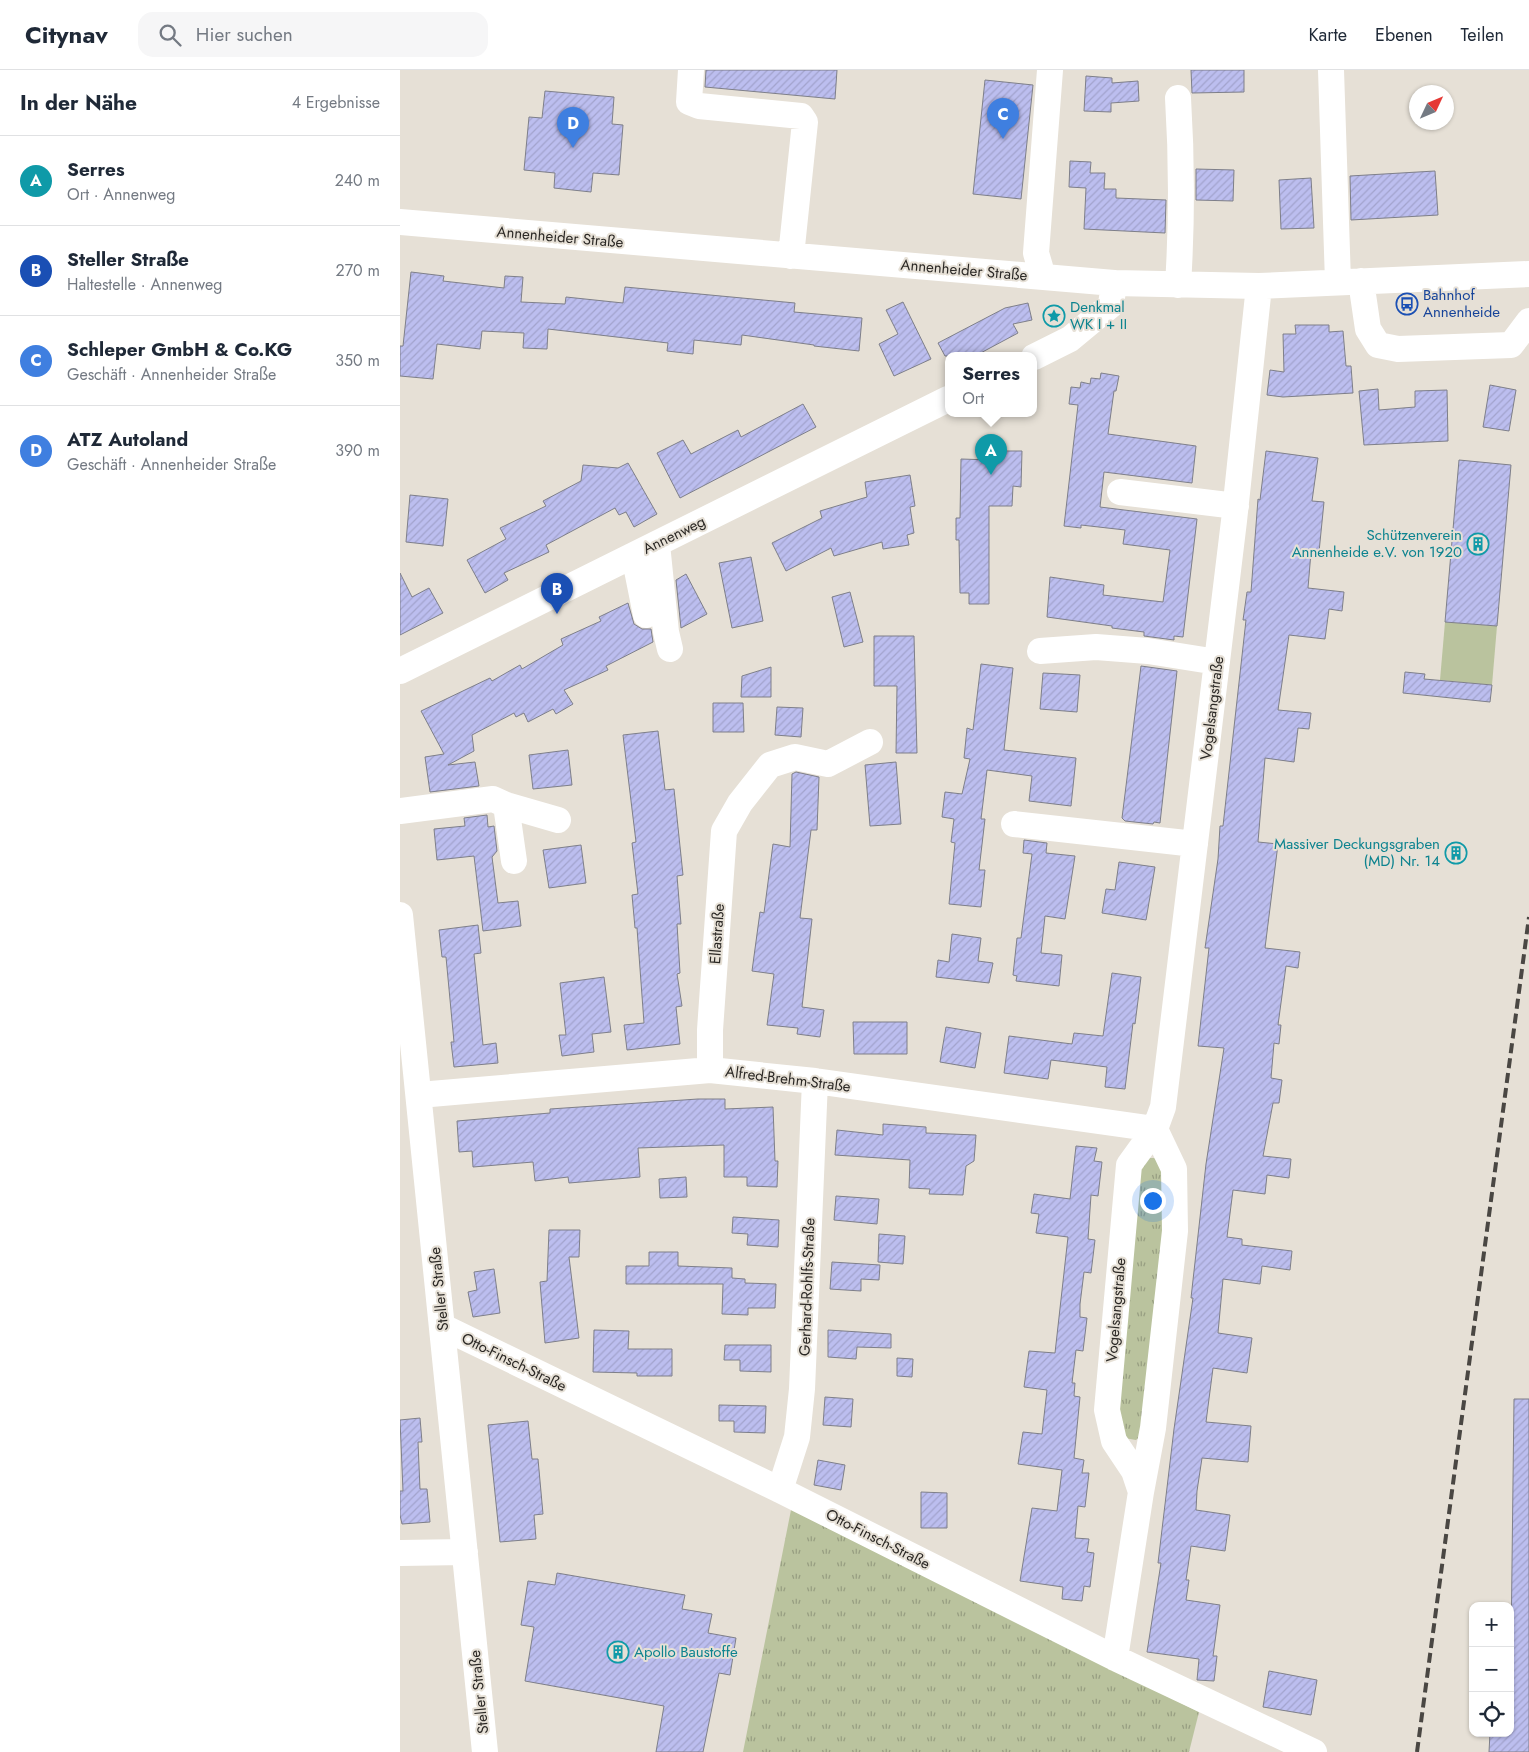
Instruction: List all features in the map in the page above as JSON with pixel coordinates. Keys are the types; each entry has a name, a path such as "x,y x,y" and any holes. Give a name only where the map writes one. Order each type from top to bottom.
{"street":[{"path":"691,70 689,102 699,106 801,116 805,122 791,256"},
{"path":"1043,277 1036,253 1050,70"},
{"path":"1331,70 1350,281 1368,329 1378,345 1398,349 1511,345 1529,321"},
{"path":"1178,98 1182,189 1178,284"},
{"name":"Annenheider Straße","path":"400,222 1114,283 1259,286 1529,274"},
{"path":"1037,356 1070,339 1111,305 1114,283"},
{"name":"Vogelsangstraße","path":"1141,1492 1134,1470 1114,1441 1107,1410 1129,1165 1155,1129 1163,1107 1236,506 1259,286"},
{"name":"Annenweg","path":"400,671 945,400"},
{"path":"1120,492 1236,506"},
{"path":"657,544 666,632 670,650"},
{"path":"634,555 646,615"},
{"path":"1040,651 1096,647 1148,651 1217,662"},
{"name":"Ellastraße","path":"710,1070 710,1030 724,831 740,803 770,766 795,756 828,764 870,742"},
{"path":"400,811 509,799 558,820"},
{"path":"509,799 514,862"},
{"path":"1014,824 1195,844"},
{"name":"Steller Straße","path":"400,915 404,988 419,1095 485,1752"},
{"name":"Alfred-Brehm-Straße","path":"419,1095 710,1070 815,1081 1155,1129"},
{"name":"Gerhard-Rohlfs-Straße","path":"780,1490 798,1437 802,1389 815,1081"},
{"name":"Vogelsangstraße","path":"1115,1658 1153,1428 1175,1231 1174,1169 1155,1129"},
{"name":"Otto-Finsch-Straße","path":"443,1327 780,1490 1115,1658 1278,1744 1314,1752"},
{"path":"400,1553 465,1552"}],"green space":[{"path":"1445,622 1497,626 1492,685 1440,680"},
{"path":"1142,1158 1154,1158 1161,1162 1165,1252 1145,1432 1136,1440 1124,1438 1114,1399"},
{"path":"791,1510 1199,1712 1189,1752 743,1752"}],"building":[{"path":"706,70 837,70 835,99 705,87"},
{"path":"1191,70 1244,70 1244,92 1192,93"},
{"path":"1086,76 1112,78 1112,83 1138,81 1139,101 1111,103 1111,112 1084,111"},
{"path":"985,80 1033,85 1021,199 973,194"},
{"path":"545,91 614,97 612,124 623,125 619,175 593,173 591,192 554,188 555,173 524,170 529,117 542,118"},
{"path":"1070,161 1091,162 1090,173 1105,173 1104,189 1116,189 1116,198 1166,200 1165,233 1084,229 1086,188 1069,187"},
{"path":"1196,169 1234,170 1233,201 1196,200"},
{"path":"1435,171 1438,215 1351,220 1350,176"},
{"path":"1311,178 1314,228 1281,229 1279,180"},
{"path":"411,272 444,276 443,281 504,288 505,276 523,277 521,302 565,304 566,297 623,303 625,287 795,303 794,312 862,318 859,351 742,335 741,345 694,340 693,354 667,351 668,343 548,329 547,349 523,348 524,333 482,331 480,349 437,344 433,379 400,376 400,346 403,346"},
{"path":"903,302 931,359 894,376 879,344 898,334 886,310"},
{"path":"1028,303 1032,320 1013,324 1018,333 982,352 945,352 945,356 938,343 1005,308"},
{"path":"1295,325 1329,325 1329,332 1343,331 1346,366 1351,366 1353,393 1283,397 1267,395 1270,370 1284,372 1283,334 1296,334"},
{"path":"1101,373 1119,376 1116,391 1114,391 1108,434 1196,446 1192,483 1104,472 1100,507 1197,519 1183,637 1174,636 1174,640 1144,636 1144,632 1112,628 1112,626 1047,617 1050,577 1104,585 1103,595 1163,602 1170,550 1123,544 1125,530 1081,525 1081,528 1064,526 1078,405 1069,404 1071,387 1080,388 1081,382 1090,384 1091,378 1100,379"},
{"path":"1490,385 1516,390 1509,431 1483,427"},
{"path":"1378,389 1379,410 1415,407 1415,391 1447,390 1448,441 1364,445 1359,391"},
{"path":"803,404 816,427 680,498 657,453 683,440 691,454 738,430 741,437"},
{"path":"991,451 1022,451 1021,487 1013,486 1012,506 989,506 989,604 969,604 969,593 960,593 959,540 956,540 956,518 960,518 961,459 991,460"},
{"path":"1266,451 1318,458 1312,501 1324,502 1319,552 1311,552 1308,588 1344,592 1342,611 1329,609 1325,639 1289,635 1278,710 1311,713 1309,729 1298,728 1294,762 1265,758 1258,842 1278,844 1265,948 1300,952 1298,968 1286,966 1278,1025 1281,1025 1279,1044 1274,1043 1271,1078 1282,1080 1279,1103 1273,1103 1263,1156 1291,1159 1289,1178 1267,1175 1265,1194 1233,1190 1227,1237 1242,1239 1242,1245 1292,1251 1290,1270 1262,1266 1260,1284 1223,1279 1218,1333 1252,1338 1247,1373 1213,1368 1206,1422 1251,1426 1248,1462 1202,1458 1197,1491 1196,1510 1230,1515 1225,1551 1191,1546 1186,1580 1189,1580 1186,1600 1220,1605 1213,1656 1217,1656 1214,1681 1197,1680 1199,1659 1147,1652 1161,1563 1158,1563 1174,1429 1193,1298 1191,1298 1206,1164 1224,1048 1198,1046 1209,948 1205,948 1218,859 1220,826 1223,826 1246,620 1243,620 1247,592 1251,592 1258,499 1260,500"},
{"name":"Schützenverein Annenheide e.V. von 1920","path":"1459,460 1511,465 1497,626 1445,622"},
{"path":"628,463 657,514 634,527 626,512 619,515 615,508 546,545 549,552 504,573 508,580 485,593 467,560 506,539 500,528 546,506 543,501 581,481 583,465 618,468"},
{"path":"910,475 915,506 910,507 914,533 907,535 909,545 883,549 882,542 834,556 831,548 786,571 772,543 822,518 820,511 867,497 865,482"},
{"path":"410,495 448,499 443,546 406,542"},
{"path":"751,557 763,621 732,628 719,563"},
{"path":"400,573 412,597 429,588 443,613 400,635"},
{"path":"686,574 707,614 681,628 676,580"},
{"path":"850,592 863,642 844,647 832,597"},
{"path":"628,603 634,624 642,629 651,629 653,642 606,666 608,670 564,690 573,704 556,714 553,709 528,722 524,713 516,717 514,713 472,735 474,751 448,765 475,762 479,786 430,792 425,757 444,754 421,711 490,678 492,681 520,665 522,669 563,645 561,639 601,621 599,617"},
{"path":"874,636 914,636 917,753 896,753 897,686 874,686"},
{"path":"981,664 1013,668 1004,750 1076,758 1071,806 1029,801 1032,776 987,770 981,819 985,819 979,870 985,870 981,907 949,904 955,843 951,842 954,819 942,817 945,792 962,794 970,759 964,758 967,728 973,730"},
{"path":"1141,666 1177,671 1160,823 1154,822 1153,824 1125,821 1122,818"},
{"path":"771,667 771,697 741,697 742,676"},
{"path":"1405,672 1425,674 1424,679 1492,685 1490,702 1403,693"},
{"path":"1043,673 1080,675 1077,712 1040,709"},
{"path":"713,703 743,703 744,732 713,732"},
{"path":"777,707 803,708 801,737 775,735"},
{"path":"658,731 665,790 674,789 683,875 677,876 681,924 677,924 680,973 677,974 682,1006 676,1007 680,1044 627,1050 624,1025 644,1023 637,928 635,928 632,895 638,894 632,843 636,842 623,735"},
{"path":"568,750 572,785 533,789 529,755"},
{"path":"896,762 901,824 870,826 865,765"},
{"path":"796,772 819,777 817,830 811,830 800,918 812,919 802,1007 824,1010 820,1037 797,1034 798,1028 767,1025 774,974 752,971 760,912 764,913 773,844 790,847 792,774"},
{"path":"487,815 488,827 494,826 497,851 492,857 498,903 518,901 521,926 483,931 474,856 437,860 434,829 465,826 464,818"},
{"path":"1024,840 1047,843 1046,853 1075,856 1065,919 1045,916 1041,953 1062,955 1059,986 1016,981 1017,976 1013,975 1017,938 1021,938 1032,854 1023,853"},
{"path":"581,845 586,883 549,888 543,850"},
{"path":"1119,862 1155,867 1146,920 1102,913 1106,889 1115,890"},
{"path":"478,925 481,953 474,954 483,1045 496,1043 498,1063 454,1067 451,1042 454,1042 446,957 442,957 439,930"},
{"path":"952,934 981,938 978,961 993,963 989,983 936,977 938,960 949,962"},
{"path":"1112,973 1141,977 1125,1089 1105,1087 1107,1067 1051,1060 1048,1079 1004,1073 1009,1036 1072,1044 1074,1033 1103,1036"},
{"path":"604,977 611,1032 592,1034 594,1052 562,1056 559,1035 566,1035 560,983"},
{"path":"853,1022 907,1022 907,1054 854,1054"},
{"path":"946,1027 981,1033 975,1068 940,1062"},
{"path":"698,1099 725,1099 725,1109 773,1107 775,1161 778,1161 777,1187 747,1186 747,1177 724,1177 724,1145 638,1148 640,1177 569,1183 568,1177 535,1181 533,1162 473,1167 472,1151 459,1152 457,1121 550,1113 550,1109"},
{"path":"883,1124 926,1127 926,1133 976,1135 974,1161 966,1166 963,1195 929,1194 930,1189 909,1188 910,1160 835,1155 837,1130 883,1135"},
{"path":"1076,1146 1097,1148 1094,1161 1102,1162 1098,1196 1091,1195 1088,1239 1095,1240 1091,1273 1084,1272 1080,1304 1080,1317 1087,1318 1083,1351 1076,1350 1072,1383 1075,1383 1074,1396 1080,1397 1074,1458 1084,1460 1082,1473 1089,1473 1085,1507 1078,1506 1075,1538 1089,1539 1087,1552 1094,1553 1090,1587 1084,1586 1082,1601 1062,1599 1063,1587 1020,1581 1032,1508 1057,1511 1062,1470 1018,1464 1023,1432 1042,1434 1047,1390 1024,1387 1029,1351 1055,1353 1068,1237 1036,1233 1039,1214 1031,1213 1034,1194 1070,1199"},
{"path":"686,1177 687,1197 660,1198 659,1179"},
{"path":"836,1196 879,1199 877,1224 834,1220"},
{"path":"733,1217 779,1220 778,1247 747,1245 748,1234 732,1233"},
{"path":"549,1230 580,1230 579,1257 569,1257 579,1338 545,1343 540,1282 547,1281"},
{"path":"879,1234 905,1236 903,1264 878,1262"},
{"path":"649,1252 678,1252 678,1266 732,1268 732,1278 745,1279 745,1283 776,1284 775,1308 748,1308 748,1315 722,1314 723,1284 626,1284 626,1266 649,1266"},
{"path":"832,1262 880,1265 879,1280 861,1279 861,1291 830,1289"},
{"path":"494,1269 500,1313 473,1317 468,1292 477,1290 474,1272"},
{"path":"594,1330 629,1331 628,1349 672,1349 672,1376 637,1376 637,1373 593,1372"},
{"path":"828,1330 891,1334 891,1348 857,1347 856,1359 828,1357"},
{"path":"725,1345 771,1345 771,1372 740,1371 740,1360 724,1360"},
{"path":"897,1358 913,1359 912,1377 897,1376"},
{"path":"825,1397 853,1399 851,1427 823,1425"},
{"path":"1514,1399 1529,1399 1529,1752 1489,1752 1490,1737 1514,1737 1514,1602 1512,1602"},
{"path":"719,1405 766,1406 765,1433 734,1432 734,1421 719,1421"},
{"path":"420,1418 422,1442 418,1442 420,1489 427,1489 430,1522 402,1524 400,1515 400,1491 403,1491 400,1420"},
{"path":"528,1421 532,1459 538,1459 543,1514 534,1515 536,1539 500,1542 488,1425"},
{"path":"818,1460 845,1465 841,1490 814,1485"},
{"path":"921,1492 947,1493 947,1528 921,1528"},
{"name":"Apollo Baustoffe","path":"557,1573 685,1595 682,1609 712,1614 708,1633 736,1638 730,1675 719,1673 703,1752 656,1752 664,1706 525,1681 534,1627 521,1625 528,1581 555,1585"},
{"path":"1269,1671 1317,1680 1311,1715 1263,1707"}],"railway":[{"path":"1417,1752 1529,917"}],"place":[{"name":"Schleper GmbH & Co.KG","path":"1003,139"},
{"name":"ATZ Autoland","path":"573,148"},
{"name":"Bahnhof Annenheide","path":"1407,304"},
{"name":"Denkmal WK I + II","path":"1054,316"},
{"name":"Serres","path":"991,475"},
{"name":"Schützenverein Annenheide e.V. von 1920","path":"1478,544"},
{"name":"Steller Straße","path":"557,614"},
{"name":"Massiver Deckungsgraben (MD) Nr. 14","path":"1456,853"},
{"name":"Apollo Baustoffe","path":"618,1652"}]}
